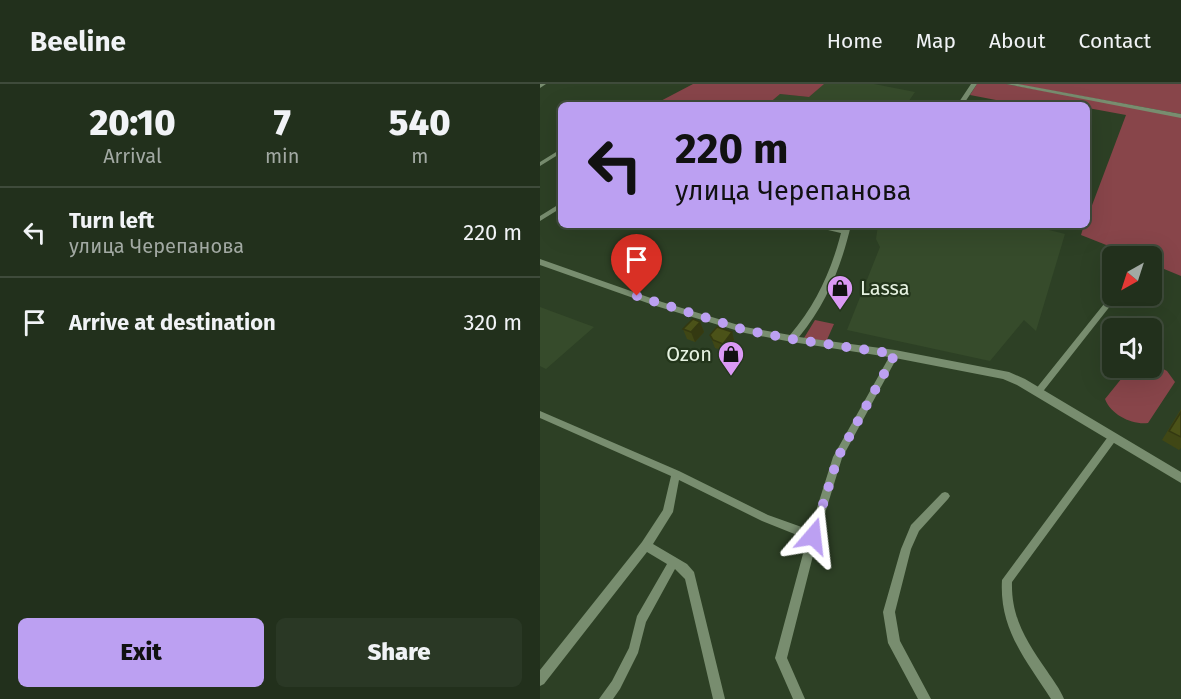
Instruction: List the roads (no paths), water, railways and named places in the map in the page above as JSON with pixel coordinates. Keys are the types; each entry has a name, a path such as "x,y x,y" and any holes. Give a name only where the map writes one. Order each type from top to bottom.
{"main road":[{"path":"962,102 974,84"},
{"path":"1009,84 1181,116"},
{"path":"792,339 811,316 828,287 837,267 846,229"},
{"path":"540,262 723,324 792,339 895,354 998,373 1013,378 1181,477"}],"street":[{"path":"540,164 558,153"},
{"path":"540,219 558,207"},
{"path":"1038,392 1106,306"},
{"path":"800,699 781,658 813,536 838,457 895,354"},
{"path":"540,414 676,474 765,518 813,536"},
{"path":"1058,699 1014,629 1006,608 1007,580 1113,437"},
{"path":"540,680 646,546 668,512 676,474"},
{"path":"925,699 894,643 889,612 906,549 915,528 945,496"},
{"path":"646,546 683,568 690,576 719,699"},
{"path":"605,699 616,685 634,649 641,620 673,563"}],"place":[{"name":"Lassa","path":"840,311"},
{"name":"Ozon","path":"731,377"}]}
